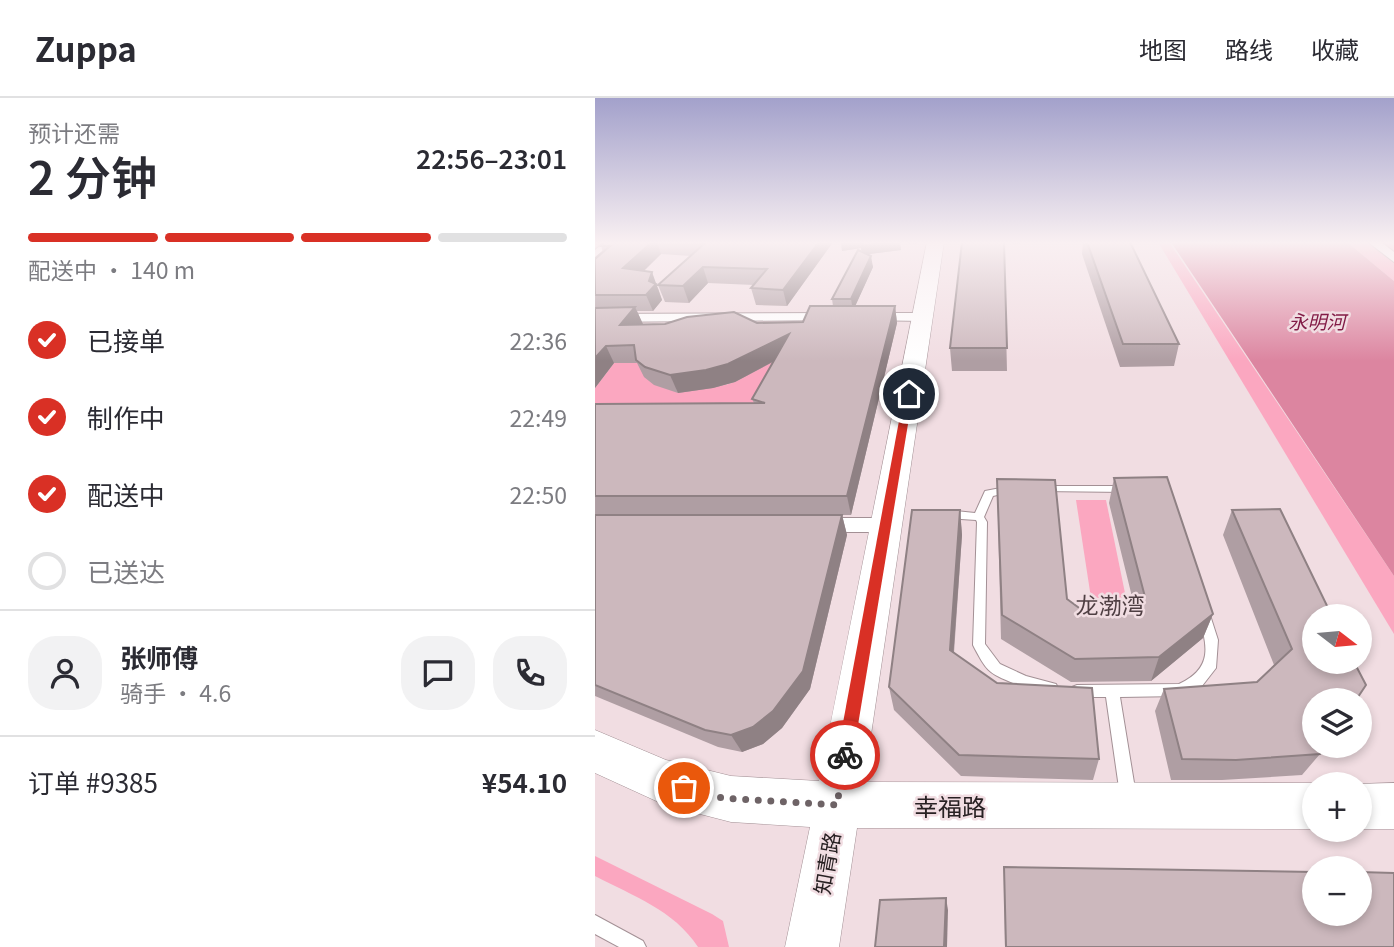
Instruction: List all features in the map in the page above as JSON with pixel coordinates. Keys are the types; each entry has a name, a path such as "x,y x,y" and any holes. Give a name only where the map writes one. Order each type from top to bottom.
{"main road":[{"name":"知青路","path":"812,947 892,518 929,282"},
{"name":"幸福路","path":"595,751 665,782 722,798 837,805 1302,806"},
{"path":"1372,806 1394,806"}],"street":[{"path":"595,318 923,317"},
{"path":"795,525 892,518"}],"lane":[{"path":"979,517 989,493 1000,489 1137,489"},
{"path":"929,514 979,517"},
{"path":"979,517 982,522 979,645 995,668 1024,681 1064,691 1180,690 1197,682 1209,668 1212,640 1200,602"},
{"path":"1112,691 1129,806"},
{"path":"595,924 637,947"}],"shaded area":[{"path":"1182,282 1196,282 1394,576 1394,634"},
{"path":"763,362 787,363 760,415 595,423 595,388 614,363 648,363 718,386 746,376"},
{"path":"1076,500 1106,500 1126,598 1091,598"},
{"path":"595,856 723,921 729,947 698,947 677,923 665,914 595,876"}],"water":[{"name":"永明河","path":"1197,282 1394,282 1394,576"}],"building":[{"path":"595,282 650,282 656,284 646,295 595,295"},
{"path":"662,282 688,282 683,286 658,285"},
{"path":"756,282 789,282 783,290 751,288"},
{"path":"841,282 859,282 851,299 832,299"},
{"path":"958,282 1005,282 1007,348 950,348"},
{"path":"1101,282 1149,282 1179,344 1123,344"},
{"path":"810,306 895,306 847,496 595,496 595,404 765,403 752,399 789,334 728,364 670,375 645,367 636,360 634,345 606,346 595,358 595,308 635,307 620,325 665,324 687,317 734,312 757,323 803,322"},
{"path":"1167,477 1213,614 1159,657 1075,659 1002,615 997,479 1055,480 1067,599 1086,613 1132,612 1145,597 1114,478"},
{"path":"1280,509 1326,604 1302,604 1302,674 1360,674 1366,685 1364,688 1302,688 1302,755 1236,760 1182,759 1164,689 1257,682 1292,649 1232,510"},
{"path":"912,510 960,510 950,650 997,683 1092,688 1099,759 959,755 889,687"},
{"path":"595,515 842,515 803,671 773,711 753,727 731,735 705,730 595,685"},
{"path":"1004,867 1302,872 1302,926 1372,926 1372,872 1394,873 1394,947 1006,947"},
{"path":"946,898 944,947 875,947 880,900"}],"way so far":[{"path":"684,788 722,798 837,805 845,755"}],"district":[{"name":"龙渤湾","path":"1110,604"}],"route":[{"path":"845,755 909,394"}]}
